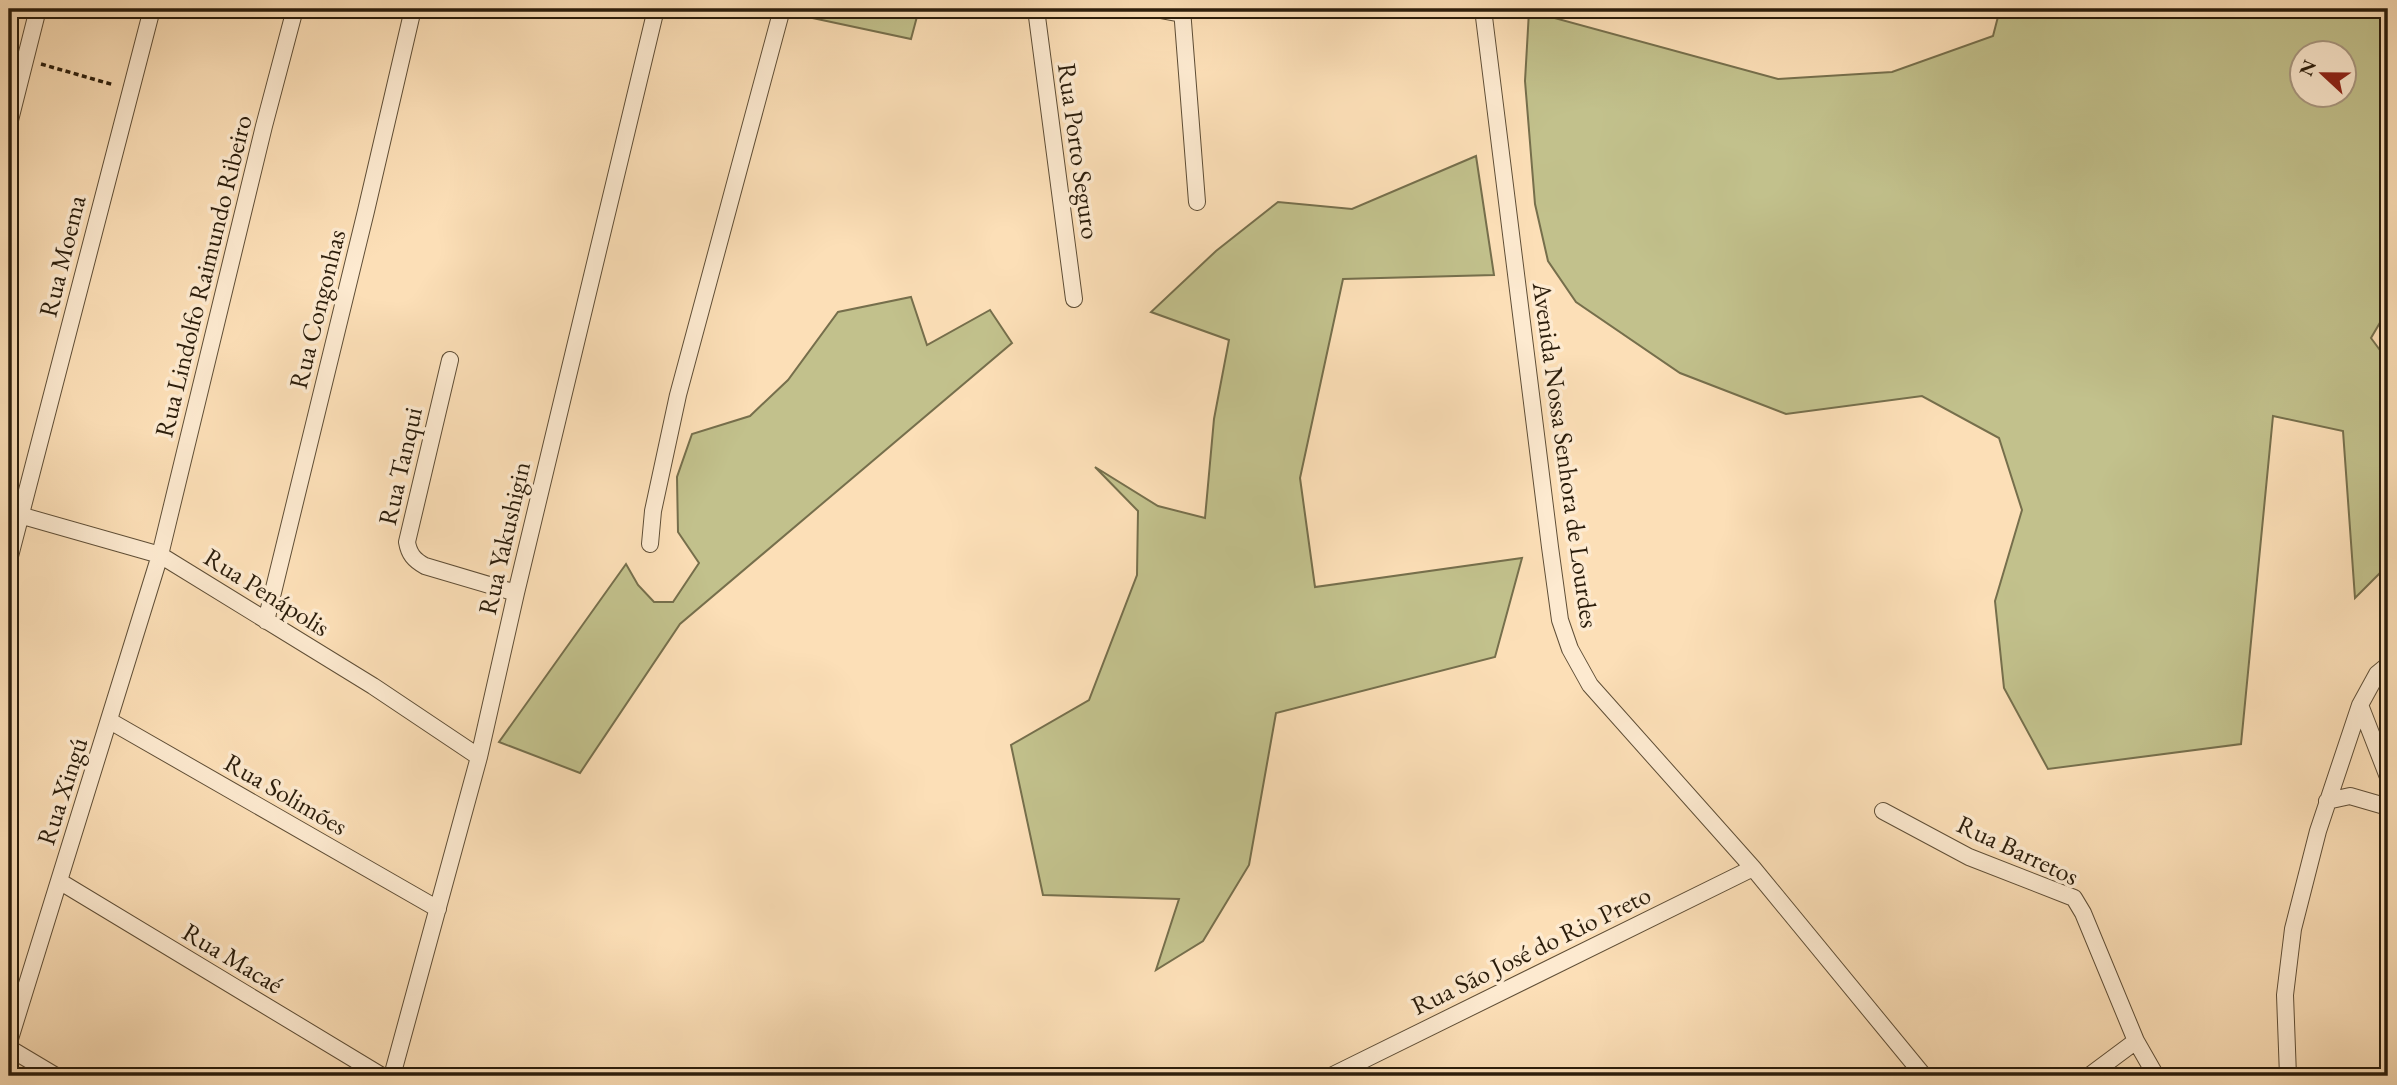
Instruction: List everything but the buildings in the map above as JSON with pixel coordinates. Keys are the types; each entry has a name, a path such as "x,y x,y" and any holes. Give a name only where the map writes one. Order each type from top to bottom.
{"street":[{"path":"9,124 38,9"},
{"name":"Rua Moema","path":"9,560 15,514 152,9"},
{"name":"Rua Lindolfo Raimundo Ribeiro","path":"160,555 295,9"},
{"name":"Rua Congonhas","path":"266,621 413,9"},
{"name":"Rua Yakushigin","path":"392,1076 480,757 516,593 656,9"},
{"path":"650,544 653,511 678,395 782,9"},
{"name":"Rua Porto Seguro","path":"1036,9 1074,299"},
{"path":"1155,9 1182,11 1197,202"},
{"name":"Avenida Nossa Senhora de Lourdes","path":"1483,9 1560,620 1570,649 1590,685 1753,868 1924,1076"},
{"name":"Rua Tanqui","path":"450,360 407,542 408,551 416,561 425,566 516,593"},
{"name":"Rua Penápolis","path":"15,514 160,555 373,686 480,757"},
{"name":"Rua Xingú","path":"9,1042 160,555"},
{"path":"2288,1076 2285,995 2293,929 2318,831 2360,705 2377,674 2388,665"},
{"path":"2360,705 2388,777"},
{"name":"Rua Solimões","path":"110,721 438,909"},
{"path":"2328,802 2350,796 2388,807"},
{"name":"Rua Barretos","path":"1883,811 1969,857 2074,898 2083,913 2136,1041 2156,1076"},
{"name":"Rua São José do Rio Preto","path":"1332,1076 1753,868"},
{"name":"Rua Macaé","path":"59,881 382,1076"},
{"path":"2088,1076 2136,1041"},
{"path":"9,1048 56,1076"}],"path":[{"path":"25,59 130,90"}],"shaded area":[{"path":"805,9 919,9 911,39 803,16"},
{"path":"2000,9 2388,9 2388,309 2371,338 2388,361 2388,565 2355,598 2343,431 2273,416 2241,744 2048,769 2004,688 1995,601 2022,510 1999,438 1922,396 1786,414 1680,373 1576,302 1548,261 1535,204 1525,81 1529,11 1778,79 1892,72 1993,36"},
{"path":"1476,156 1494,275 1343,279 1300,478 1315,587 1522,558 1495,657 1276,713 1249,865 1203,941 1156,970 1179,899 1043,895 1011,745 1089,700 1137,575 1138,511 1095,467 1158,506 1205,518 1214,419 1229,340 1151,312 1216,251 1278,202 1352,209"},
{"path":"911,297 927,345 990,310 1012,343 680,624 580,773 499,742 626,564 638,585 654,602 673,602 699,563 678,532 677,477 692,434 750,416 788,380 838,312"}]}
